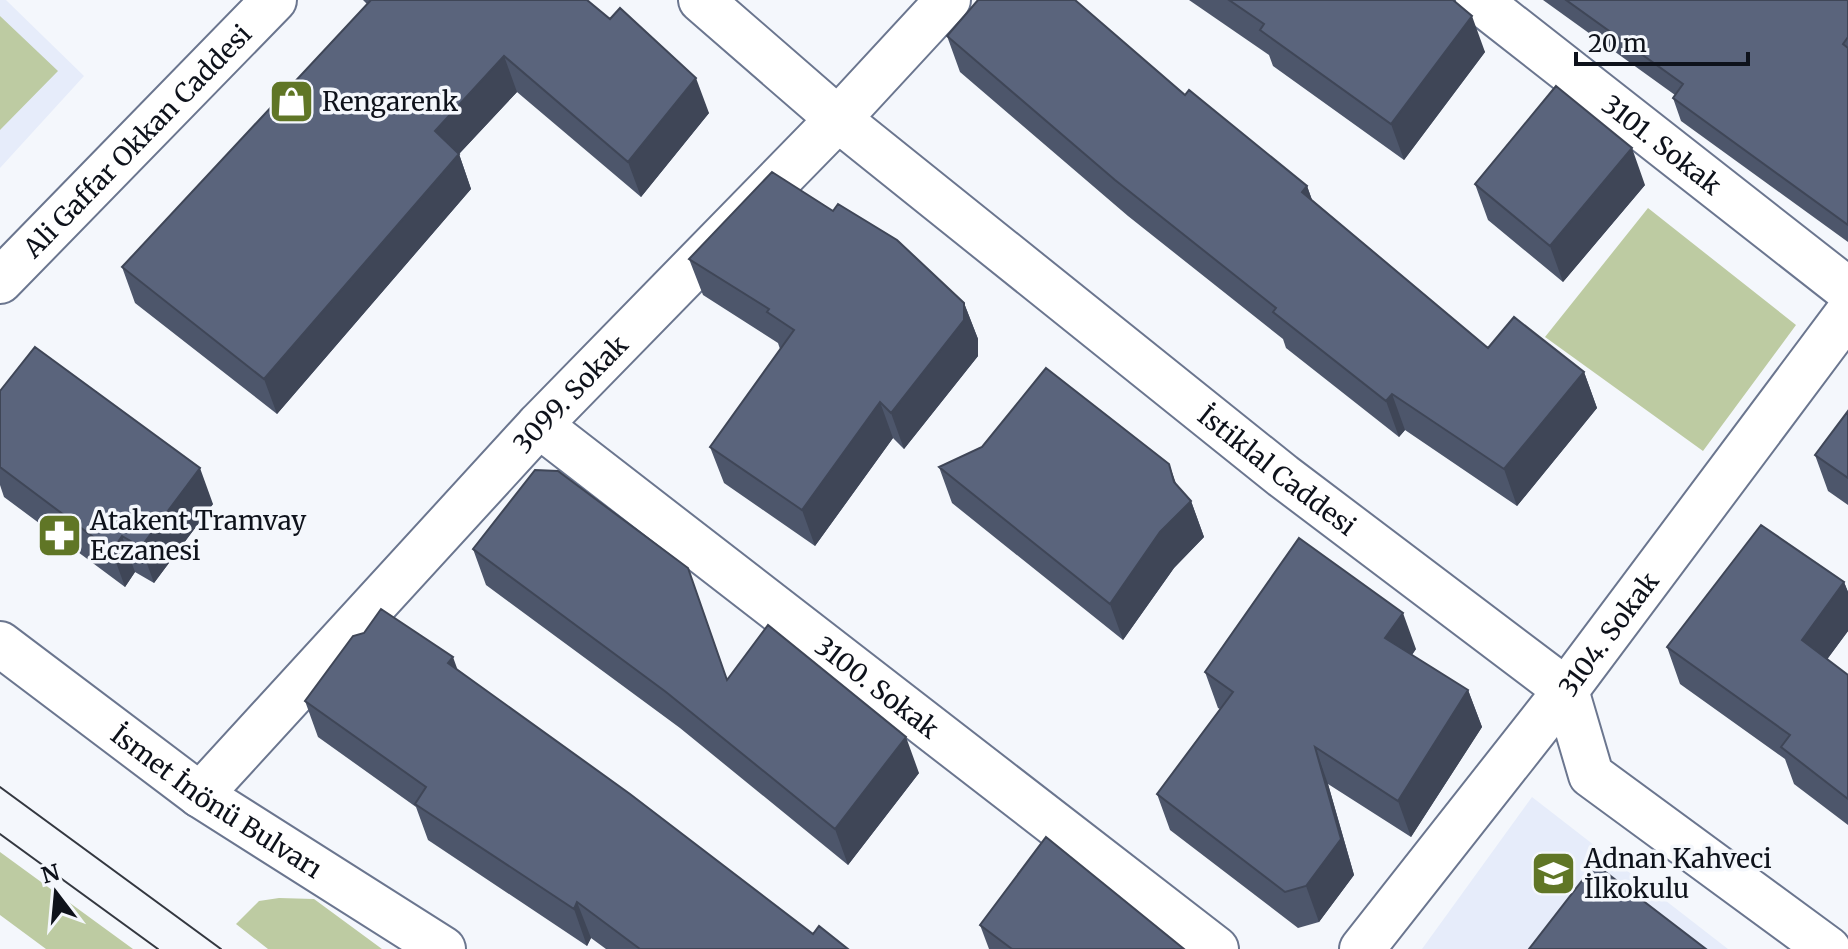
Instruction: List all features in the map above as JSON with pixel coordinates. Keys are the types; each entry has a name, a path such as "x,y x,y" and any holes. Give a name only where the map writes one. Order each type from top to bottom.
{"street":[{"name":"Ali Gaffar Okkan Caddesi","path":"0,281 274,0"},
{"name":"İstiklal Caddesi","path":"701,0 838,119 1283,476 1566,690"},
{"name":"3099. Sokak","path":"200,795 539,425 838,119 948,0"},
{"name":"3101. Sokak","path":"1478,0 1848,290"},
{"name":"3104. Sokak","path":"1362,949 1566,690 1848,313"},
{"name":"3100. Sokak","path":"539,425 1216,949"},
{"name":"İsmet İnönü Bulvarı","path":"0,644 200,795 443,949"},
{"path":"1566,690 1591,775 1828,949"}],"shaded area":[{"path":"0,0 6,0 84,76 0,168"},
{"name":"Adnan Kahveci İlkokulu","path":"1532,797 1728,949 1422,949"}],"green space":[{"path":"0,16 58,71 0,130"},
{"path":"1648,208 1796,325 1703,451 1545,337"},
{"path":"0,852 133,949 46,949 0,915"},
{"path":"314,899 382,949 268,949 236,924 259,901"}],"building":[{"path":"371,0 587,0 610,19 620,8 696,78 628,162 504,56 435,131 459,154 264,379 122,267"},
{"path":"978,0 1075,0 1185,95 1189,90 1307,186 1302,192 1488,348 1514,317 1584,372 1504,469 1392,394 1386,401 1273,312 1276,308 1115,180 947,36"},
{"path":"1229,0 1453,0 1472,16 1391,124 1260,30 1264,24"},
{"path":"1566,0 1848,0 1848,37 1843,44 1848,48 1848,225 1673,98 1683,84"},
{"path":"1556,86 1632,148 1550,246 1475,184"},
{"path":"772,172 833,211 838,204 897,240 964,303 964,320 891,413 880,402 802,510 710,447 794,330 767,312 769,309 689,259"},
{"path":"35,347 200,468 141,547 122,536 112,551 0,467 0,391"},
{"path":"1046,368 1169,464 1174,482 1191,501 1160,532 1110,604 939,467 982,447"},
{"path":"1848,411 1848,478 1815,455"},
{"path":"535,470 558,471 688,568 727,680 768,625 906,737 835,829 666,692 473,549"},
{"path":"1761,525 1844,582 1802,640 1848,675 1848,799 1781,747 1790,735 1667,647"},
{"path":"1299,538 1403,613 1385,638 1468,690 1398,801 1315,747 1341,839 1306,886 1285,892 1157,794 1233,692 1205,672"},
{"path":"381,609 453,657 448,663 630,794 813,934 819,926 848,949 640,949 577,902 574,909 415,804 426,787 305,701 353,636 364,633"},
{"path":"1046,837 1184,949 1012,949 980,925"},
{"path":"1595,864 1706,949 1529,949"}],"tram line":[{"path":"0,787 221,949"},
{"path":"0,834 158,949"}],"place":[{"name":"Rengarenk","path":"291,101"},
{"name":"Atakent Tramvay Eczanesi","path":"59,535"},
{"name":"Adnan Kahveci İlkokulu","path":"1553,873"}]}
